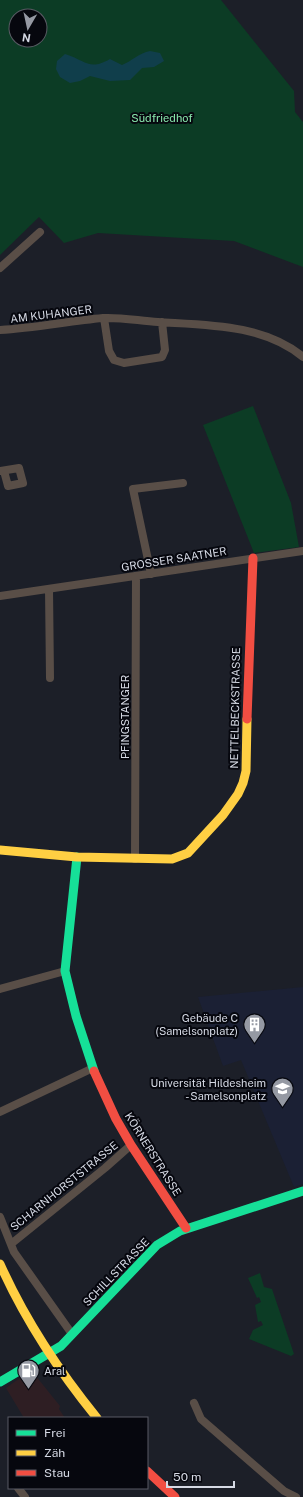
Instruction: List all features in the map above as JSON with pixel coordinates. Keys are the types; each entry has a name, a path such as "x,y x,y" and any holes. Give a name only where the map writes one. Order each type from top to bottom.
{"street":[{"path":"0,268 40,232"},
{"name":"AM KUHANGER","path":"104,318 110,351 114,360 124,363 162,357 165,350 162,322"},
{"name":"AM KUHANGER","path":"0,330 104,318 201,324 256,333 276,339 291,347 303,357"},
{"path":"151,574 134,488 182,483"},
{"name":"GROSSER SAATNER","path":"0,596 49,590 303,551"},
{"name":"NETTELBECKSTRASSE","path":"135,859 172,859 188,853 235,800 244,781 246,771 250,604 253,558"},
{"name":"PFINGSTANGER","path":"135,859 136,576"},
{"path":"49,590 50,678"},
{"path":"0,850 77,857 135,859"},
{"name":"KÖRNERSTRASSE","path":"77,857 65,971 76,1016 93,1068 116,1119 131,1145 186,1228"},
{"path":"0,989 65,971"},
{"path":"0,1112 93,1068"},
{"name":"SCHARNHORSTSTRASSE","path":"11,1244 131,1145"},
{"name":"SCHILLSTRASSE","path":"0,1382 61,1346 157,1245 186,1228 303,1191"},
{"path":"0,1217 14,1252 72,1334"},
{"path":"0,1264 23,1313 48,1355 96,1417"},
{"path":"194,1403 202,1419 284,1491 296,1497"},
{"path":"148,1472 175,1497"},
{"path":"19,1489 25,1497"}],"shaded area":[{"path":"150,51 160,53 164,61 154,67 142,68 130,80 110,81 90,76 80,81 70,83 60,77 56,69 57,61 65,54 92,65 103,63 110,59 122,65 142,53"},
{"name":"Universität Hildesheim - Samelsonplatz","path":"303,987 303,1184 294,1187 241,1060 223,1066 198,997"},
{"name":"Aral","path":"31,1370 60,1406 59,1409 64,1417 23,1417 6,1388"}],"green space":[{"name":"Südfriedhof","path":"0,0 221,0 294,91 295,112 303,122 303,267 234,241 98,233 64,243 39,217 0,255"},
{"path":"253,406 291,503 299,547 254,553 203,425"},
{"path":"260,1273 264,1287 272,1289 294,1354 291,1356 249,1339 253,1330 263,1325 261,1321 258,1322 255,1305 261,1302 259,1297 257,1298 248,1278"}],"traffic: fast":[{"path":"77,857 65,971 76,1016 94,1071"},
{"path":"0,1382 61,1346 157,1245 180,1231 303,1191"}],"traffic: slow":[{"path":"0,850 77,857 172,859 188,853 223,815 238,794 243,783 246,771 247,719"},
{"path":"0,1264 31,1325 69,1382 96,1417"}],"traffic: jam":[{"path":"247,719 253,558"},
{"path":"94,1071 116,1119 131,1145 186,1228"},
{"path":"148,1472 175,1497"}],"place":[{"name":"Gebäude C (Samelsonplatz)","path":"254,1044"},
{"name":"Universität Hildesheim - Samelsonplatz","path":"282,1108"},
{"name":"Aral","path":"28,1390"}]}
